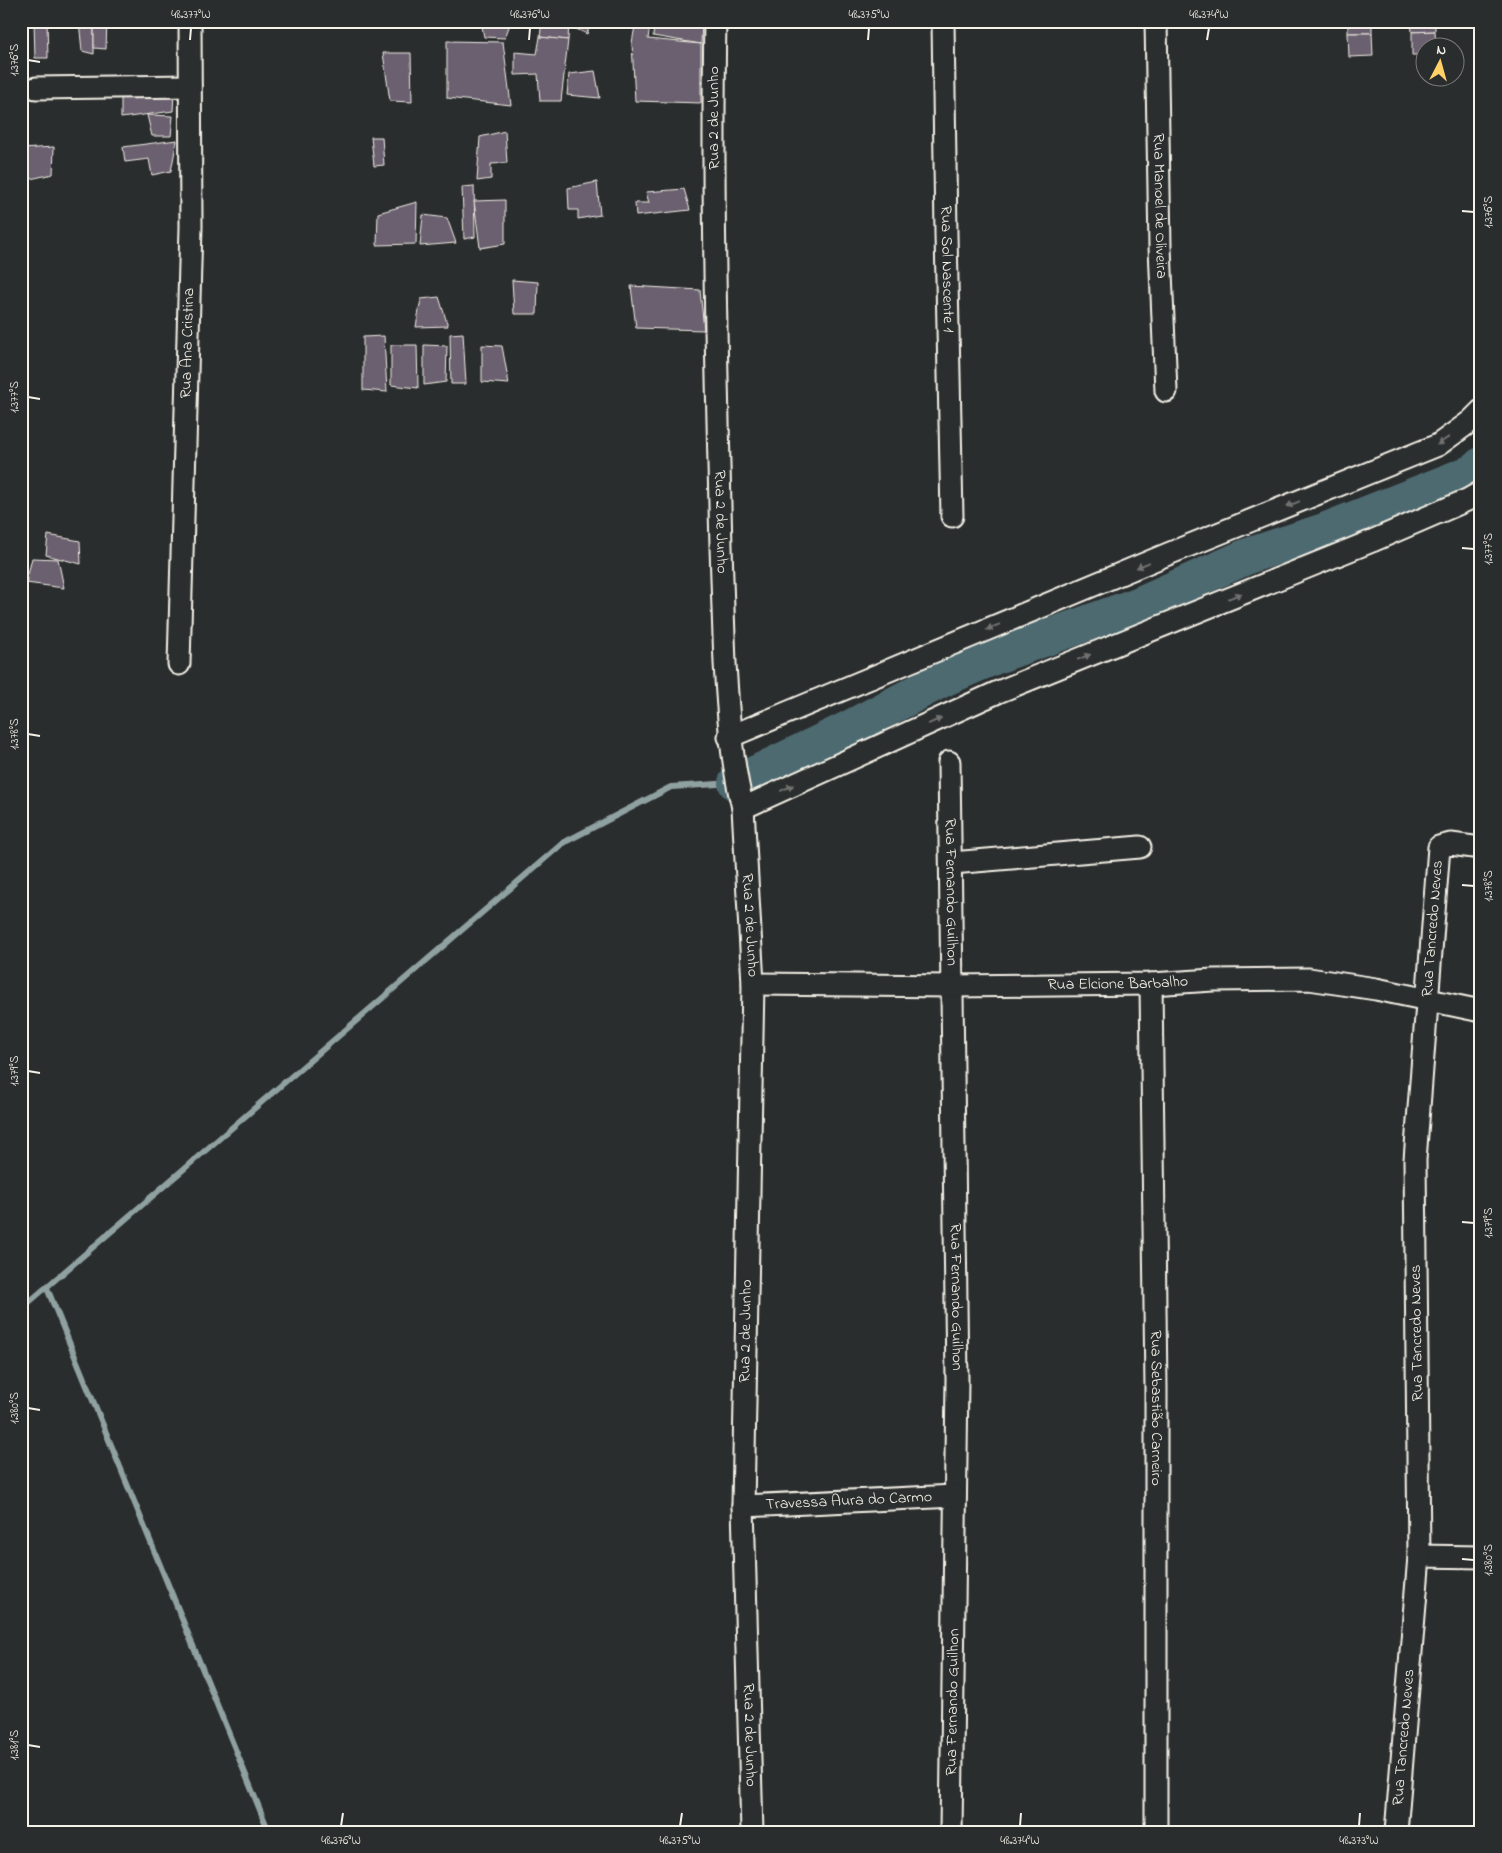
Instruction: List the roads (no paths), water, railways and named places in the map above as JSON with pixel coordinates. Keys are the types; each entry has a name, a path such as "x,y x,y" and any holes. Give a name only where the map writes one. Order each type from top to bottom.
{"street":[{"name":"Rua Ana Cristina","path":"178,664 190,227 190,21"},
{"name":"Rua 2 de Junho","path":"715,21 713,130 722,606 729,737 736,783 743,808 753,984 743,1506 752,1832"},
{"name":"Rua Sol Nascente 1","path":"943,21 952,516"},
{"name":"Rua Manoel de Oliveira","path":"1156,21 1160,248 1166,391"},
{"path":"36,88 190,86"},
{"path":"729,737 1159,558 1438,445 1472,421 1481,411"},
{"path":"743,808 998,692 1372,541 1467,500 1481,492"},
{"name":"Rua Fernando Guilhon","path":"949,762 952,863 956,1380 951,1832"},
{"name":"Rua Tancredo Neves","path":"1396,1832 1419,1556 1415,1160 1439,847 1451,844 1481,848"},
{"path":"952,863 1140,846"},
{"name":"Rua Elcione Barbalho","path":"753,984 952,986 1151,984 1213,980 1309,979 1376,989 1481,1012"},
{"name":"Rua Sebastião Carneiro","path":"1151,984 1156,1388 1156,1832"},
{"name":"Travessa Aura do Carmo","path":"743,1506 955,1496"},
{"path":"1419,1556 1481,1557"}],"waterway":[{"path":"736,783 848,729 943,679 996,656 1138,605 1248,556 1324,531 1473,472 1481,465"},
{"path":"21,1309 563,843 671,787 733,783"},
{"path":"47,1288 269,1832"}]}
